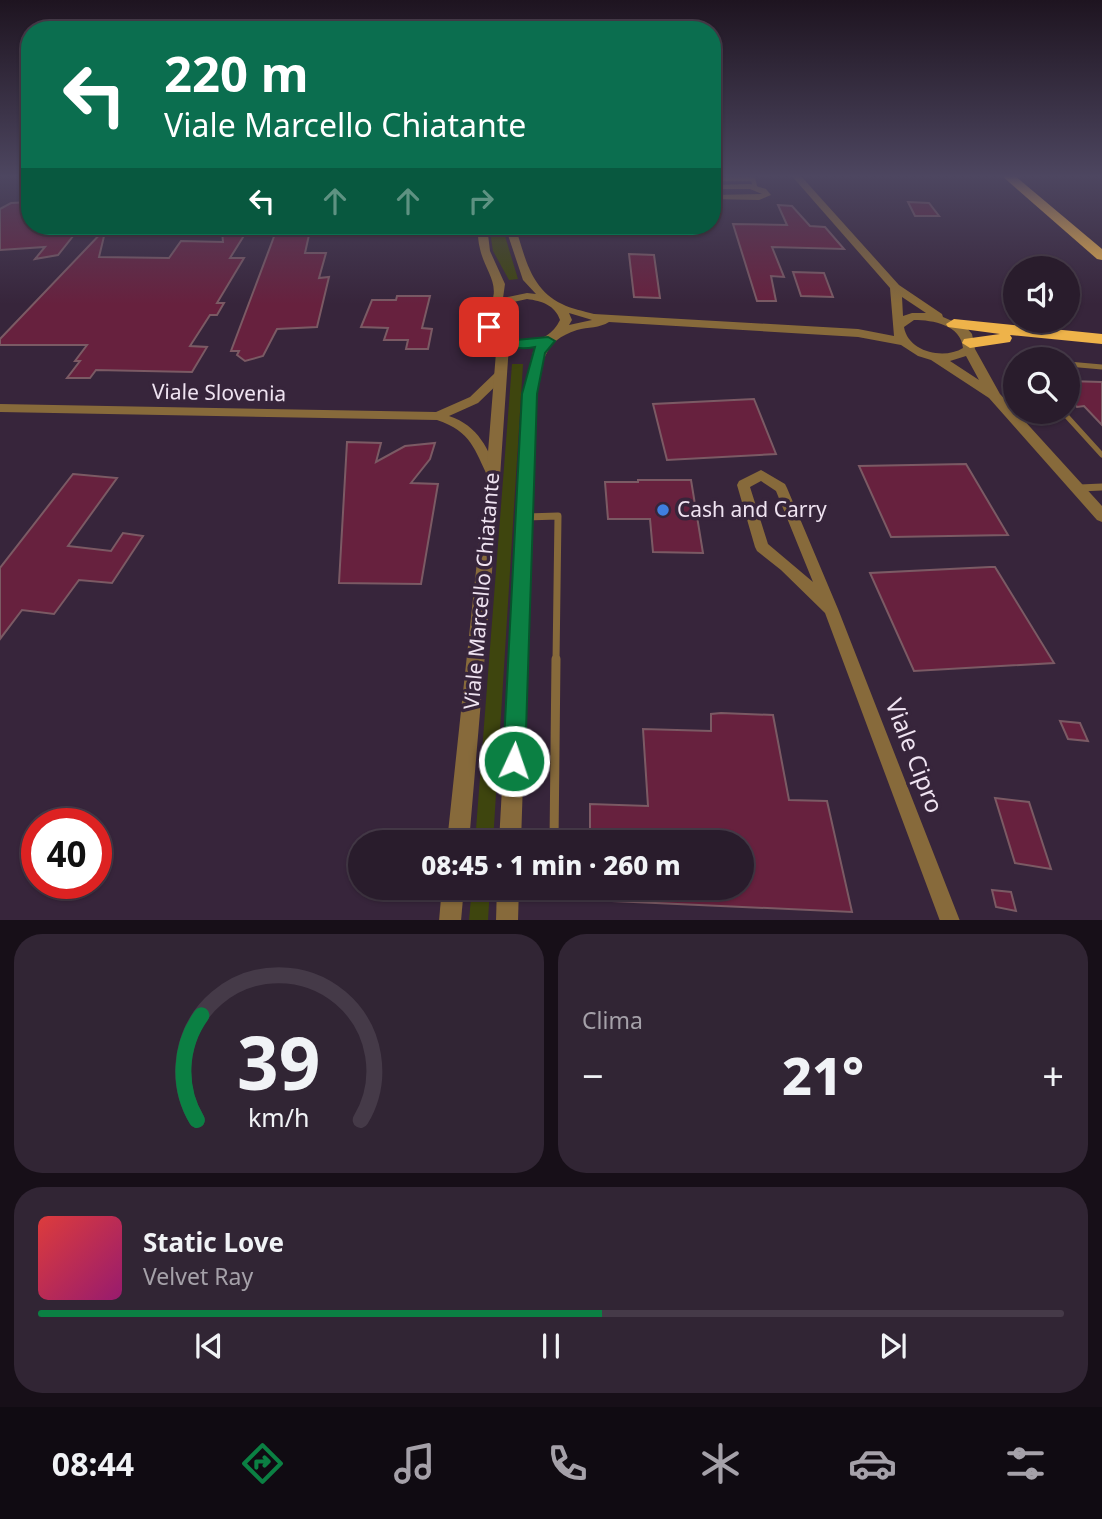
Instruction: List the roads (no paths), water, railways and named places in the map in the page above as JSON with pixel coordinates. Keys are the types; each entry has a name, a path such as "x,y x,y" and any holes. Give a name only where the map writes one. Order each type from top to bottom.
{"highway":[{"path":"1057,218 1102,256"},
{"path":"1071,218 1102,244"},
{"path":"1067,227 1080,246 1102,264"},
{"path":"948,322 1102,339"},
{"path":"970,346 1002,338 1102,345"}],"street":[{"path":"833,218 895,287 968,337 995,397"},
{"name":"Viale Marcello Chiatante","path":"459,830 493,477 503,340 489,327 488,320 496,306 500,284 485,251 483,235"},
{"path":"514,235 528,280 555,304"},
{"path":"895,287 899,326 905,342"},
{"path":"496,306 516,298 539,297 593,317 859,333 905,342 935,356 995,397 1102,516"},
{"name":"Viale Marcello Chiatante","path":"511,830 530,394 539,352 566,320 555,304"},
{"path":"859,333 899,326 912,316 948,322"},
{"path":"503,340 525,345 554,337 574,327 621,320"},
{"path":"935,356 957,357 970,346"},
{"name":"Viale Slovenia","path":"438,416 474,400 500,375"},
{"name":"Viale Slovenia","path":"0,408 438,416 471,431 480,442 493,477"},
{"name":"Viale Cipro","path":"831,610 762,547 743,485 761,475 782,488 831,610 950,920"},
{"path":"450,920 452,900"},
{"path":"507,920 508,900"}],"lane":[{"path":"1080,365 1102,367"},
{"path":"1074,424 1102,454"},
{"path":"1078,488 1102,487"},
{"path":"524,517 558,516 554,830"}],"place":[{"name":"Cash and Carry","path":"663,510"}]}
